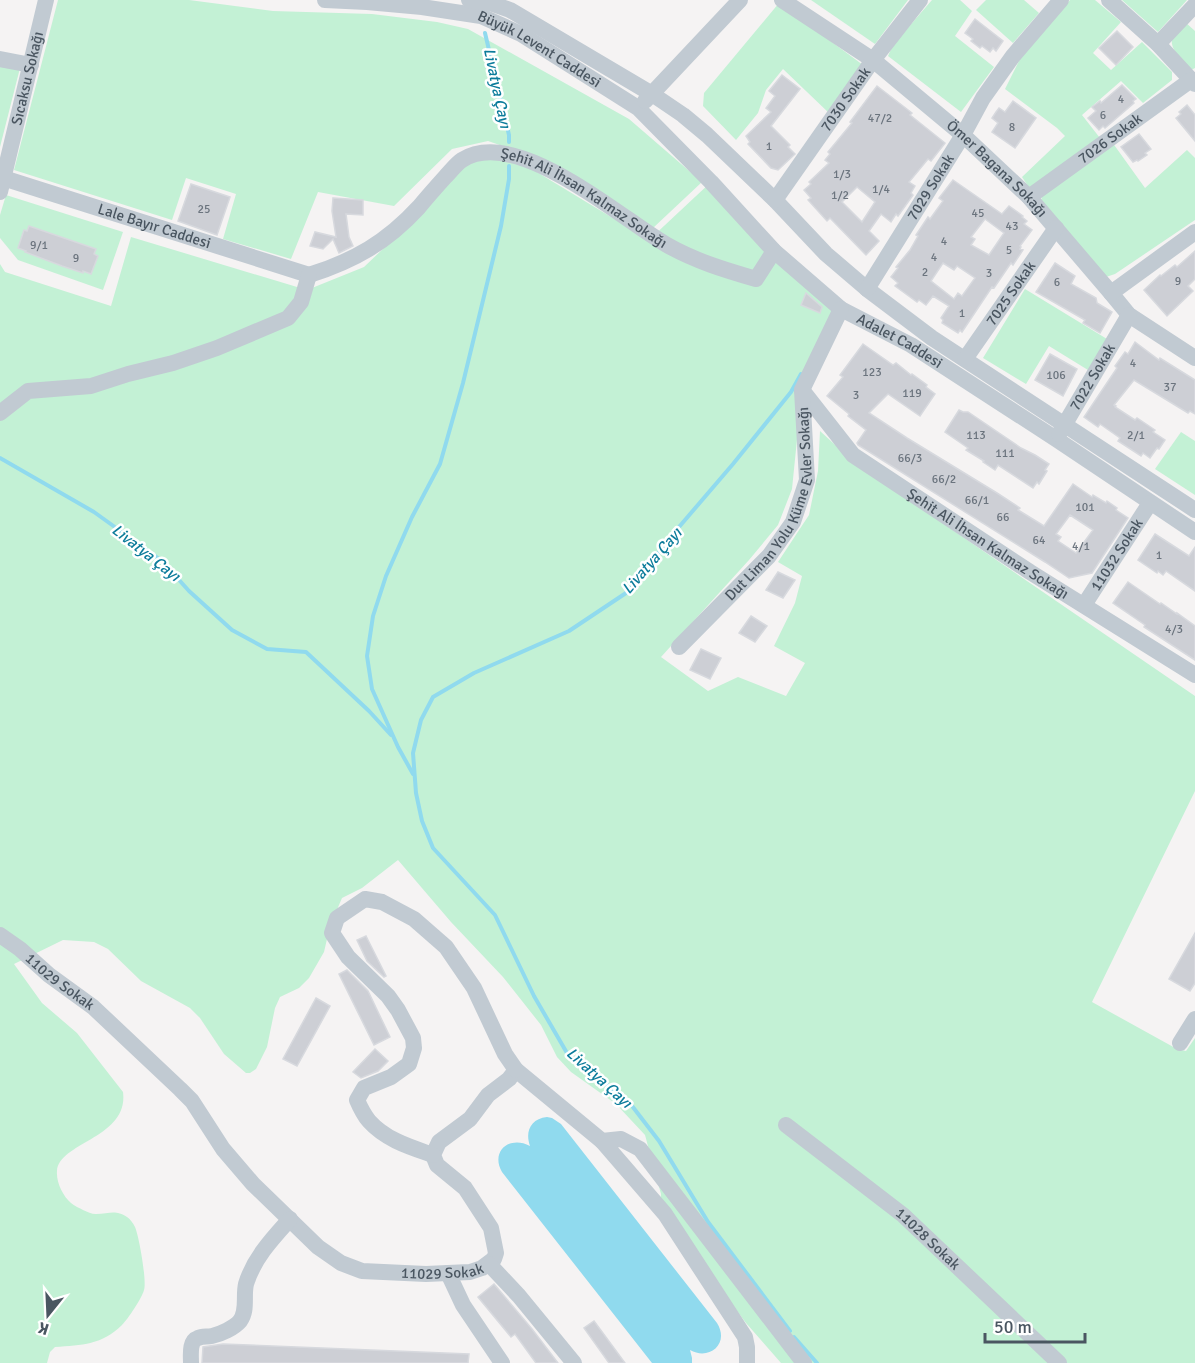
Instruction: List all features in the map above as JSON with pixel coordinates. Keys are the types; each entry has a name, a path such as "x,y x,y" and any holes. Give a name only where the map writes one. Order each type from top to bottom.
{"street":[{"name":"Sıcaksu Sokağı","path":"1,182 46,0"},
{"name":"Büyük Levent Caddesi","path":"325,0 385,2 422,7 487,6 521,34 638,108"},
{"name":"Büyük Levent Caddesi","path":"470,0 510,10 652,94"},
{"path":"638,108 740,0"},
{"name":"Ömer Bagana Sokağı","path":"782,0 873,60 963,135 1029,197 1129,315 1195,358"},
{"name":"7030 Sokak","path":"775,200 873,60 920,0"},
{"name":"7029 Sokak","path":"867,289 963,135 983,98 1013,56 1061,0"},
{"path":"1109,0 1158,44 1193,82"},
{"path":"1158,44 1195,5"},
{"path":"0,59 31,65"},
{"name":"7026 Sokak","path":"1029,197 1193,82"},
{"name":"Adalet Caddesi","path":"652,94 708,135 775,200 826,254 867,289 932,338 965,359 1150,503 1195,532"},
{"name":"Adalet Caddesi","path":"638,108 711,182 774,251 842,309 911,345 1195,510"},
{"name":"Şehit Ali İhsan Kalmaz Sokağı","path":"309,275 336,267 370,250 404,222 460,160 485,151 516,155 541,165 578,185 667,245 708,265 756,279 774,251"},
{"name":"Lale Bayır Caddesi","path":"1,182 108,212 309,275"},
{"name":"7025 Sokak","path":"965,359 1056,228"},
{"path":"1111,293 1195,232"},
{"path":"0,413 28,390 91,386 217,348 288,318 301,302 309,275"},
{"name":"Dut Liman Yolu Küme Evler Sokağı","path":"679,646 769,556 794,522 807,480 802,390 842,309"},
{"name":"7022 Sokak","path":"1060,432 1129,315"},
{"name":"Şehit Ali İhsan Kalmaz Sokağı","path":"802,390 853,455 1020,566 1195,675"},
{"name":"11032 Sokak","path":"1084,605 1150,503"},
{"path":"516,1070 488,1095 470,1119 439,1142 433,1155 384,1135 368,1120 357,1100 364,1088 391,1077 409,1064 414,1048 413,1038 388,996 348,957 332,933 337,918 365,899 382,902 414,919 446,947 474,988 505,1054 516,1070 602,1141 665,1214 745,1337 747,1363"},
{"name":"11029 Sokak","path":"0,935 93,1007 180,1089 192,1101 223,1149 253,1184 318,1247 341,1263 362,1271 426,1274 470,1272 482,1269 494,1259 496,1252 491,1228 465,1188 436,1165 433,1155"},
{"path":"1180,1044 1195,1018"},
{"name":"11028 Sokak","path":"786,1125 903,1215 1059,1363"},
{"path":"602,1141 621,1139 640,1149 804,1363"},
{"path":"191,1363 191,1351 195,1339 213,1336 238,1323 244,1310 245,1291 252,1268 266,1245 290,1219"},
{"path":"489,1264 519,1296 574,1363"},
{"path":"448,1273 463,1305 502,1363"}],"green space":[{"path":"58,0 189,0 273,11 372,14 437,22 468,29 629,119 702,182 653,228 543,160 488,141 452,149 394,206 318,192 291,259 223,239 236,194 186,178 172,220 14,170"},
{"path":"811,0 908,0 875,44"},
{"path":"932,0 960,0 972,11 955,36 994,67 961,112 888,56 893,45"},
{"path":"986,0 1024,0 1039,13 1013,43 976,10"},
{"path":"1070,0 1095,0 1121,22 1093,53 1111,70 1142,42 1172,72 1172,80 1143,103 1121,81 1082,115 1100,138 1030,189 1022,177 1065,136 1005,89 1020,59"},
{"path":"1122,0 1187,0 1158,32"},
{"path":"779,3 863,65 830,114 783,69 766,90 758,113 736,140 703,106 704,93"},
{"path":"1185,22 1195,31 1195,68 1191,70 1172,46 1175,33"},
{"path":"0,65 20,68 0,147"},
{"path":"1112,142 1145,188 1187,150 1195,158 1195,220 1115,274 1106,277 1041,202 1042,196"},
{"path":"482,157 517,160 649,240 711,182 841,309 802,390 792,489 778,525 661,657 708,691 738,677 786,696 805,663 774,646 795,603 802,576 778,562 809,515 818,471 820,431 856,464 1195,696 1195,791 1092,1002 1177,1049 1186,1051 1195,1038 1195,1363 781,1363 746,1323 660,1208 661,1194 645,1135 616,1104 571,1072 557,1057 541,1025 503,977 451,922 398,860 362,888 342,898 330,926 324,952 309,978 299,988 280,997 275,1008 267,1047 256,1069 250,1073 246,1073 224,1054 200,1018 190,1008 141,981 108,949 94,942 63,940 14,964 42,1003 77,1033 123,1092 122,1107 116,1120 105,1130 69,1153 61,1161 57,1175 63,1193 74,1205 93,1214 119,1213 131,1221 139,1239 145,1285 141,1298 128,1318 107,1337 83,1344 55,1347 50,1352 47,1363 0,1363 0,264 5,272 111,306 131,237 307,290 364,267 407,226 463,164"},
{"path":"6,195 123,232 103,290 18,260 0,238 0,215"},
{"path":"1025,289 1107,339 1088,370 1049,346 1026,384 983,358"},
{"path":"1181,432 1195,441 1195,495 1155,469"}],"water":[{"path":"547,1117 561,1124 717,1323 721,1338 716,1348 704,1353 690,1350 692,1363 652,1363 502,1172 498,1158 504,1147 516,1142 530,1146 528,1136 530,1127 536,1120"}],"building":[{"path":"975,19 1003,41 996,51 993,48 990,52 982,46 980,48 965,33"},
{"path":"1117,31 1133,47 1116,65 1099,48"},
{"path":"782,75 800,89 771,126 790,145 788,147 795,154 778,170 771,168 748,144 750,142 746,136 771,112 766,108 775,96 769,91"},
{"path":"1122,85 1136,99 1134,103 1105,128 1103,126 1099,130 1088,118 1096,111 1092,107 1100,101 1101,103"},
{"path":"877,86 945,143 931,161 928,159 909,182 915,186 911,193 913,195 898,216 896,214 891,222 881,214 869,231 879,241 866,255 830,218 827,221 808,200 811,198 804,190 829,163 825,160 830,154 828,152 852,123 850,122","holes":["857,187 875,202 862,222 842,202"]},
{"path":"1013,101 1036,118 1015,148 992,132 998,123 992,118 996,112 999,108 1005,112"},
{"path":"1187,105 1195,115 1195,141 1176,118"},
{"path":"1139,134 1151,149 1145,153 1147,155 1133,162 1121,147"},
{"path":"953,180 1002,214 1009,206 1023,216 1027,221 1024,224 1032,230 1020,246 1023,250 1013,265 1011,263 962,332 960,330 958,333 942,323 941,318 949,306 933,296 926,305 919,300 917,302 895,286 898,283 891,277 910,250 918,236 916,235 928,217 930,219 943,201 939,198","holes":["985,219 1004,233 989,255 971,245 975,239 971,237","943,263 954,270 957,266 975,278 962,296 958,293 954,299 931,281"]},
{"path":"191,184 230,197 217,235 178,221"},
{"path":"333,198 363,200 363,215 346,214 349,237 353,246 339,253 333,239 323,249 310,246 315,232 336,237 332,211"},
{"path":"29,226 96,249 94,254 98,256 91,274 62,266 18,248 24,230 27,231"},
{"path":"1195,251 1195,279 1188,286 1193,291 1167,316 1144,290 1160,275 1175,265 1177,267"},
{"path":"1055,263 1075,276 1071,284 1096,298 1097,303 1112,312 1100,333 1083,323 1085,320 1036,292"},
{"path":"806,293 822,307 820,313 801,305"},
{"path":"1135,342 1159,360 1160,358 1195,380 1195,414 1190,411 1188,413 1134,380 1114,405 1135,420 1137,418 1155,430 1153,432 1165,440 1150,458 1143,453 1141,456 1118,441 1120,438 1100,424 1098,427 1084,417 1117,368 1115,366 1125,352 1128,354"},
{"path":"863,344 893,365 896,363 927,385 926,387 935,394 920,416 888,394 869,413 997,493 1020,508 1018,510 1044,526 1073,484 1092,497 1093,495 1106,503 1107,501 1128,518 1092,573 1069,578 858,445 857,443 866,430 827,396 843,377 840,375","holes":["1070,515 1093,530 1076,553 1058,541 1061,537 1056,534"]},
{"path":"1050,354 1077,369 1063,396 1035,380"},
{"path":"959,410 968,412 1049,464 1039,484 1037,482 1033,488 998,465 995,470 945,432"},
{"path":"1155,534 1189,556 1195,547 1195,591 1166,571 1163,575 1158,571 1157,573 1138,560"},
{"path":"778,572 795,580 783,598 766,590"},
{"path":"1128,582 1195,626 1195,660 1144,627 1145,625 1113,603"},
{"path":"751,616 767,626 755,642 739,633"},
{"path":"701,649 721,658 710,679 690,670"},
{"path":"1195,933 1195,983 1190,991 1169,979"},
{"path":"366,936 386,976 384,977 367,961 357,940"},
{"path":"347,970 368,991 390,1037 374,1045 339,974"},
{"path":"316,998 330,1006 297,1066 283,1059"},
{"path":"375,1049 388,1061 378,1071 361,1078 353,1072"},
{"path":"494,1284 558,1363 536,1363 515,1334 511,1337 478,1297"},
{"path":"594,1321 625,1363 609,1363 584,1328"},
{"path":"223,1344 469,1354 468,1363 202,1363 203,1347"}],"waterway":[{"name":"Livatya Çayı","path":"485,33 509,142"},
{"name":"Livatya Çayı","path":"413,774 372,689 367,656 373,616 386,576 412,517 440,464 463,383 501,226 509,166"},
{"name":"Livatya Çayı","path":"790,1331 708,1222 659,1141 629,1102 567,1053 534,996 495,915 433,848 422,821 416,793 413,753 421,720 433,697 474,673 569,631 629,591 673,534 791,392 801,374"},
{"name":"Livatya Çayı","path":"0,458 94,512 162,561 189,591 232,630 267,649 306,652 369,711 391,735"},
{"name":"Livatya Çayı","path":"794,1337 817,1363"}]}
